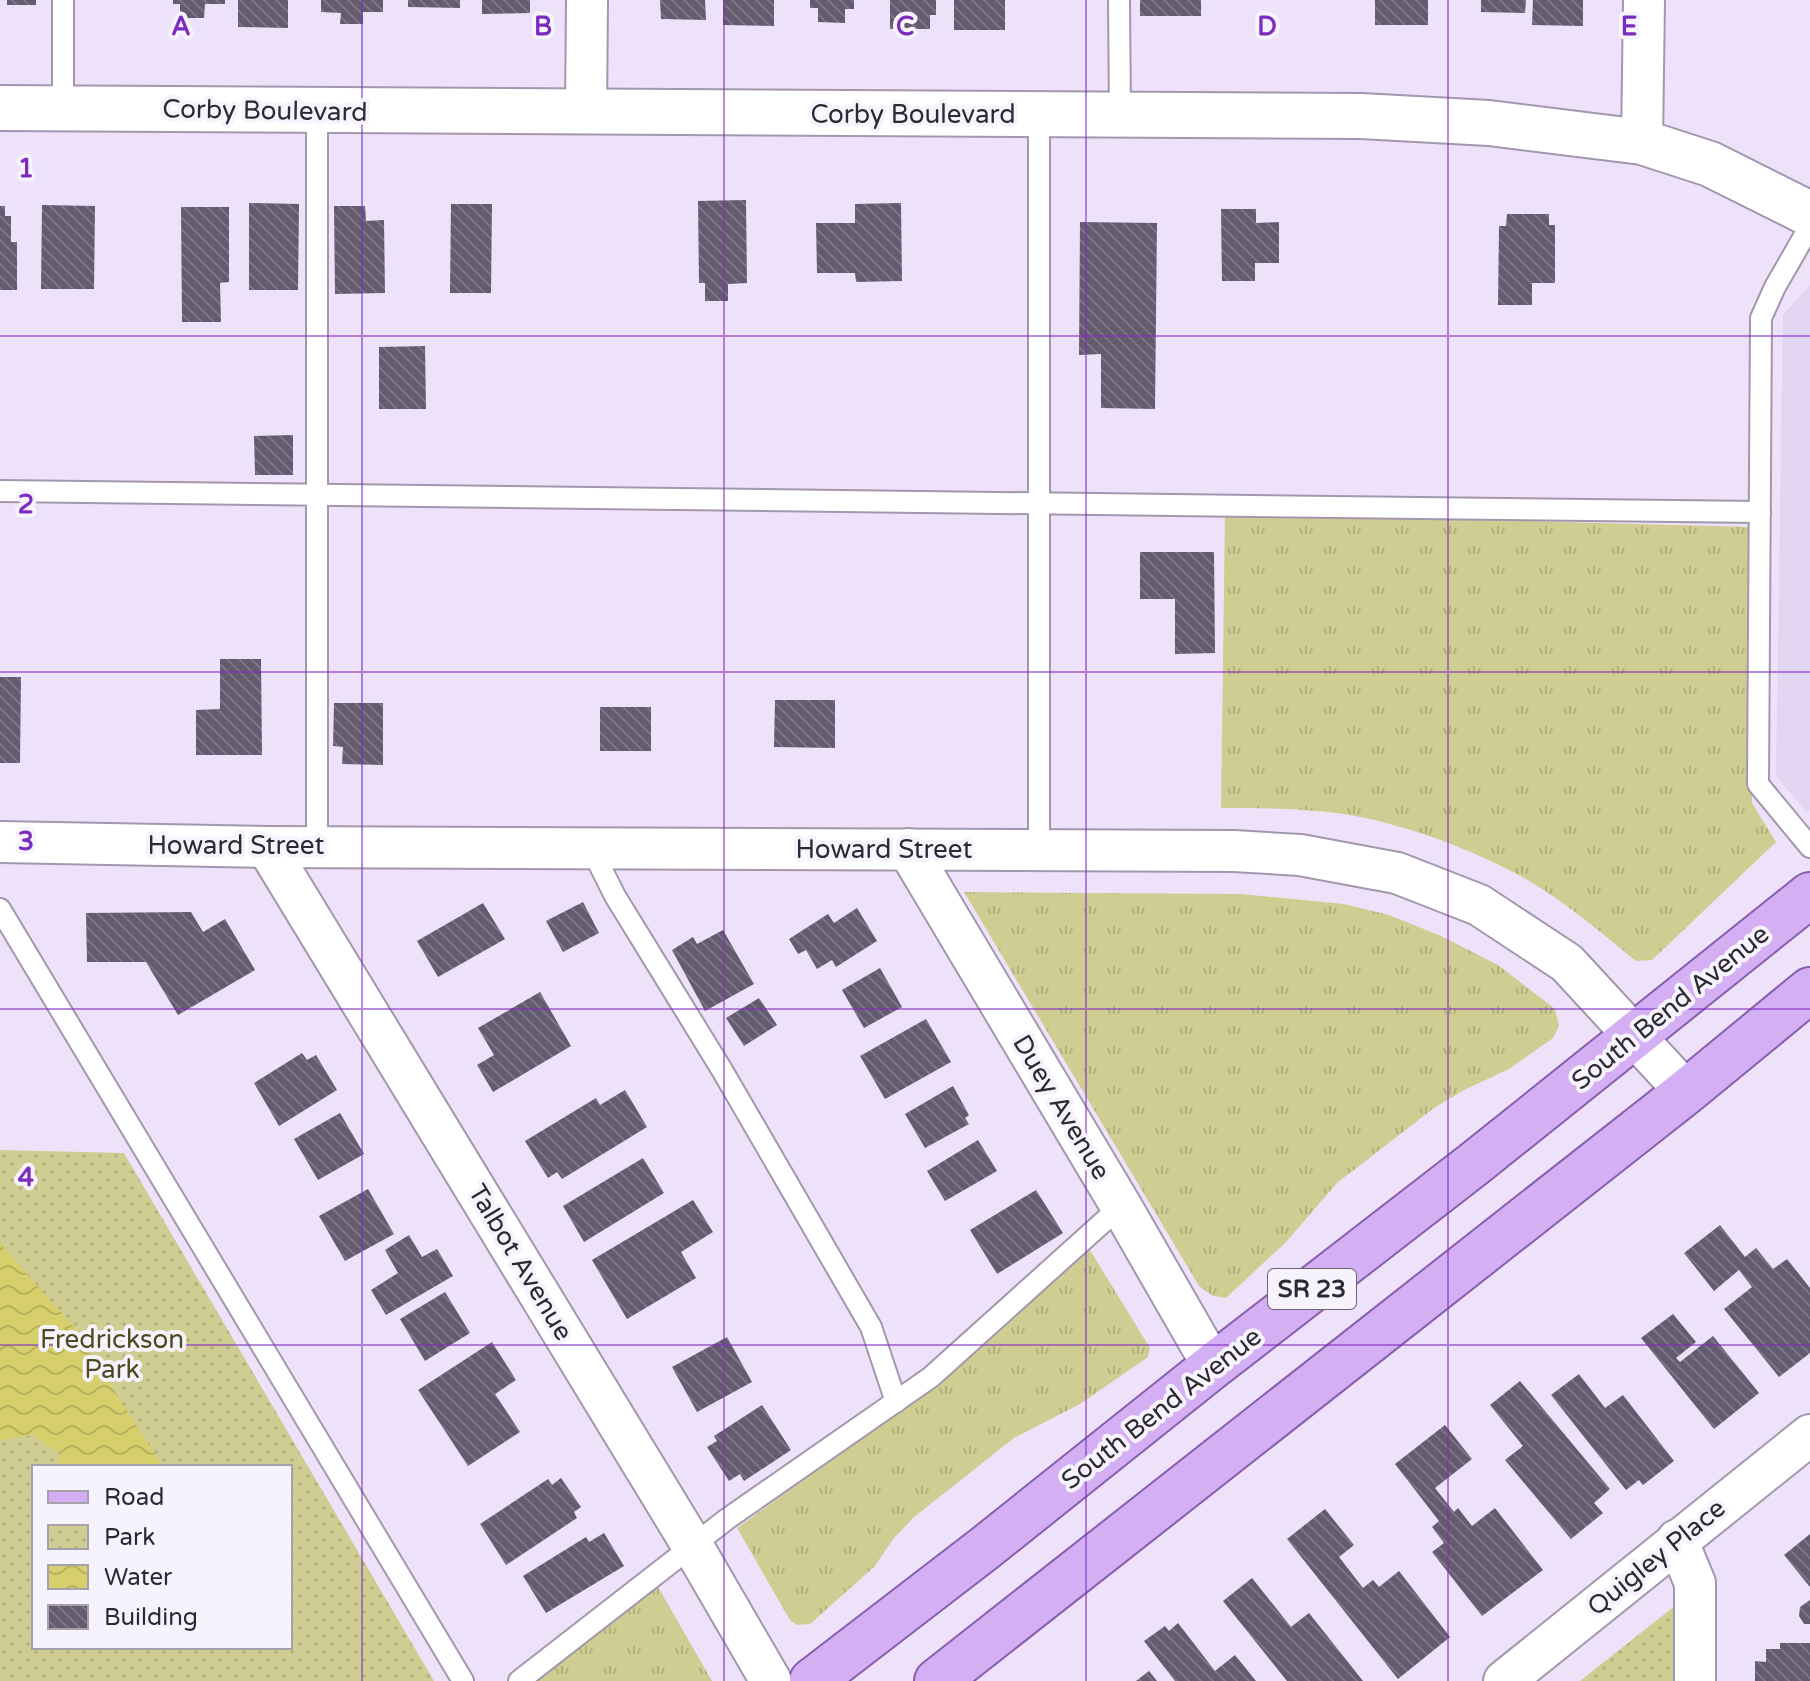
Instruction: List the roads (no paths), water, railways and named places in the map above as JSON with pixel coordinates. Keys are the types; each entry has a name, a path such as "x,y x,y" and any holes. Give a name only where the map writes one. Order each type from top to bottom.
{"main road":[{"name":"South Bend Avenue","path":"812,1681 1474,1164 1810,895"},
{"name":"SR 23","path":"937,1681 1686,1092 1810,990"}],"street":[{"path":"586,112 587,0"},
{"path":"1642,142 1644,0"},
{"name":"Corby Boulevard","path":"0,108 1361,116 1489,123 1642,142 1710,164 1810,214"},
{"name":"Howard Street","path":"0,842 267,847 1234,851 1300,855 1397,873 1479,905 1567,963 1686,1092"},
{"name":"Talbot Avenue","path":"267,847 692,1545 771,1681"},
{"name":"Duey Avenue","path":"908,849 1213,1366"},
{"name":"Quigley Place","path":"1504,1681 1810,1435"},
{"path":"1677,1540 1695,1583 1695,1681"}],"lane":[{"path":"63,0 63,108"},
{"path":"1119,0 1120,115"},
{"path":"317,110 317,846"},
{"path":"1039,115 1039,850"},
{"path":"1810,226 1761,318 1758,784 1810,847"},
{"path":"0,491 1760,512"},
{"path":"590,846 615,896 722,1070 871,1327 896,1402"},
{"path":"0,909 463,1681"},
{"path":"519,1681 692,1545 931,1377 1121,1206"}],"water":[{"path":"0,1243 72,1325 162,1465 58,1465 61,1454 33,1435 0,1440"}],"park label":[{"name":"Fredrickson Park","path":"112,1354"}]}
